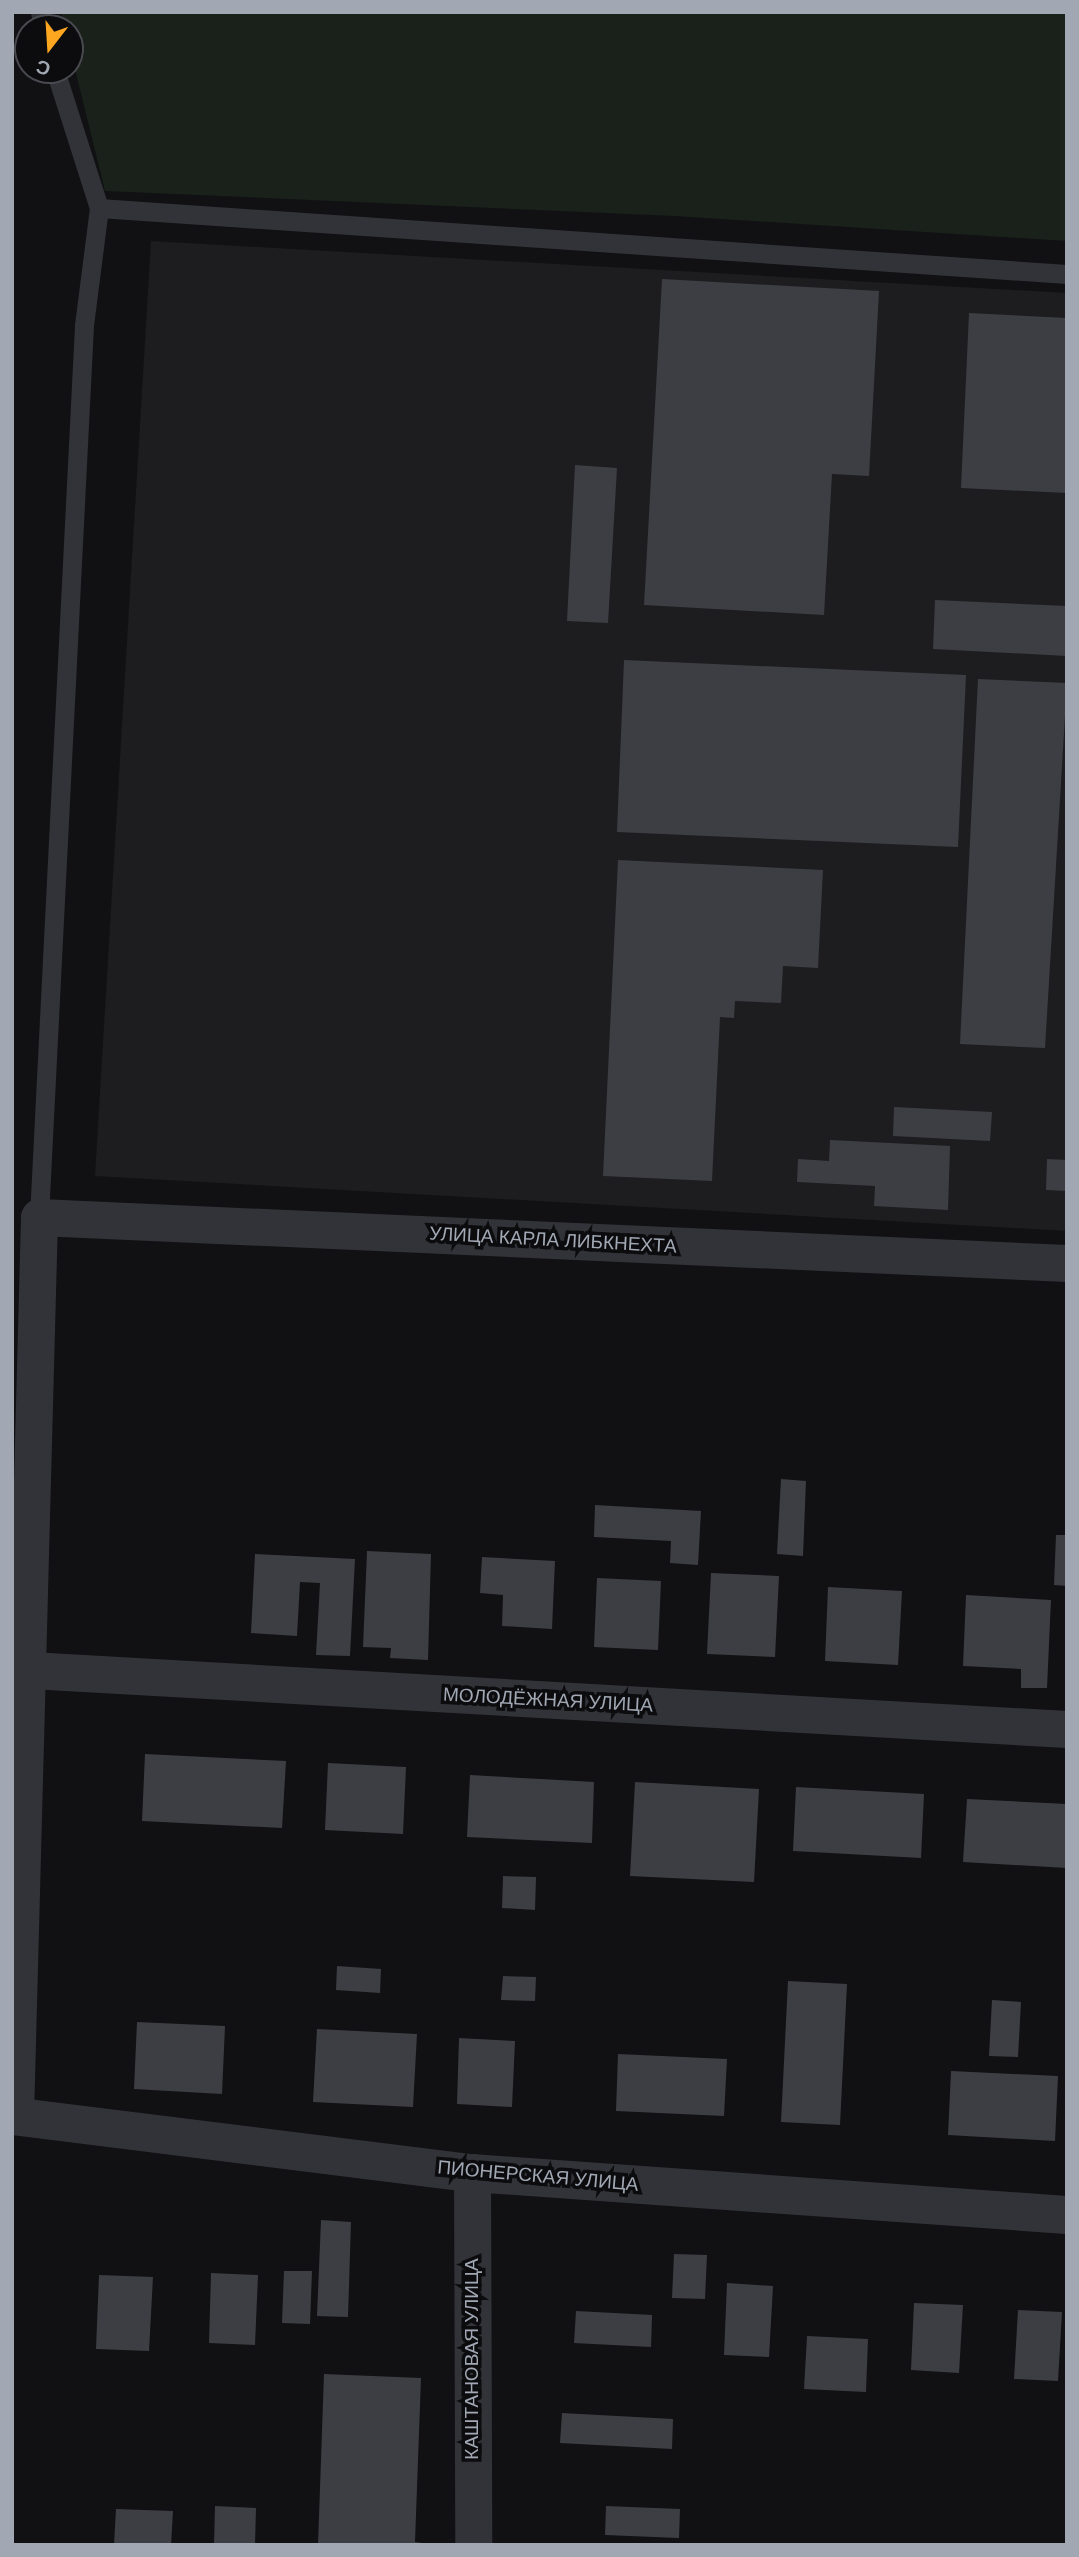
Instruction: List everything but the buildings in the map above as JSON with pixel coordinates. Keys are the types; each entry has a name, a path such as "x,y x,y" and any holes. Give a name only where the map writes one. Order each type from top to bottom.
{"street":[{"name":"УЛИЦА КАРЛА ЛИБКНЕХТА","path":"39,1217 1067,1263"},
{"path":"14,2116 30,1670 24,1425 39,1217"},
{"name":"МОЛОДЁЖНАЯ УЛИЦА","path":"30,1670 1067,1729"},
{"name":"ПИОНЕРСКАЯ УЛИЦА","path":"14,2116 472,2173 1067,2215"},
{"name":"КАШТАНОВАЯ УЛИЦА","path":"472,2173 473,2545"}],"lane":[{"path":"39,1217 84,324 99,208 59,84"},
{"path":"99,208 1067,274"}],"shaded area":[{"path":"1067,12 1067,241 675,216 105,191 79,84 84,84 84,14 62,14"},
{"path":"151,241 1067,293 1067,1231 95,1176"}]}
